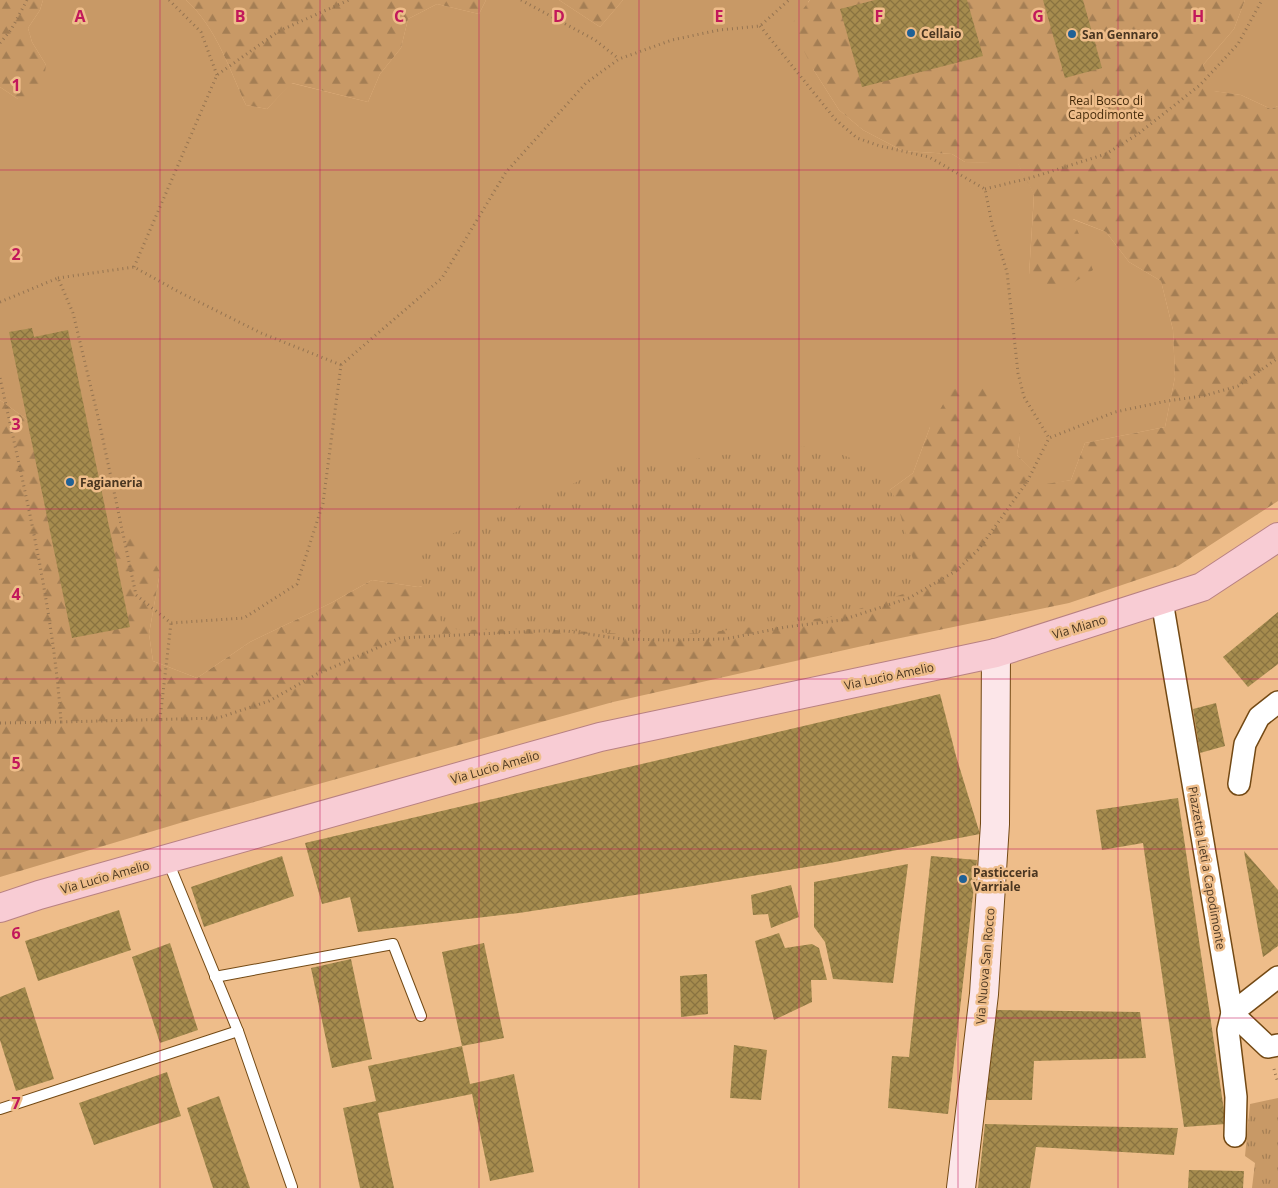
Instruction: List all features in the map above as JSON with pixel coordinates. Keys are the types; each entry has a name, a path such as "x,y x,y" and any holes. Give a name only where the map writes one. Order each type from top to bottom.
{"main road":[{"path":"1162,601 1202,587 1278,537"},
{"name":"Via Miano","path":"996,652 1162,601"},
{"name":"Via Lucio Amelio","path":"0,908 39,895 600,737 996,652"},
{"name":"Via Nuova San Rocco","path":"961,1188 984,994 995,824 996,652"}],"street":[{"name":"Piazzetta Lieti a Capodimonte","path":"1162,601 1232,1013 1228,1030 1236,1097 1236,1136"},
{"path":"1239,784 1245,744 1259,717 1278,702"},
{"path":"1278,977 1232,1013 1268,1047 1278,1045"}],"lane":[{"path":"167,859 238,1031 292,1187"},
{"path":"215,976 393,944 421,1016"},
{"path":"0,1110 238,1031"}],"path":[{"path":"0,43 11,30 28,0"},
{"path":"169,0 201,32 217,75"},
{"path":"134,267 217,75 279,31 349,0"},
{"path":"521,0 595,40 619,59"},
{"path":"58,278 73,313 100,422 136,595 171,624 244,618 297,584 323,503 341,365 442,278 506,172 586,83 619,59 672,40 719,30 760,26 789,0"},
{"path":"760,26 835,119 857,138 880,146 929,157 985,189 1030,178 1106,154 1138,134 1200,85 1238,44 1262,0"},
{"path":"985,189 992,224 1007,272 1018,373 1024,397 1048,438"},
{"path":"0,302 58,278 134,267 179,292 261,332 341,365"},
{"path":"0,723 218,718 269,701 317,674 400,638 567,631 622,639 725,639 850,617 909,598 956,572 979,549 1027,482 1048,438 1115,412 1168,400 1203,396 1238,386 1278,358"},
{"path":"0,378 38,552 58,684 61,722"},
{"path":"160,719 171,624"}],"green space":[{"path":"0,0 43,0 40,10 28,28 32,42 46,65 41,101 18,99 0,87"},
{"path":"43,0 186,0 197,11 214,36 246,105 267,109 291,83 368,102 380,74 401,48 408,19 437,4 479,14 486,0 559,0 600,27 623,0 810,0 808,2 813,69 839,110 863,130 903,151 952,154 965,162 1018,163 1034,194 1029,275 1072,219 1106,232 1129,262 1161,281 1173,330 1175,377 1165,427 1085,443 1071,480 1046,485 1017,455 1020,436 930,427 913,473 865,508 480,578 418,587 372,580 331,603 250,642 197,678 153,661 149,634 160,572 82,480 54,439 0,400 0,87 18,99 46,65 32,42 28,28 40,10"},
{"path":"186,0 486,0 479,14 437,4 408,19 401,48 380,74 368,102 292,83 267,109 246,105 214,36 197,11"},
{"path":"559,0 623,0 600,27"},
{"name":"Real Bosco di Capodimonte","path":"810,0 1245,0 1234,29 1203,65 1214,91 1241,95 1271,109 1278,106 1278,501 1178,566 1069,603 867,645 613,702 200,817 0,877 0,400 54,439 82,480 140,538 160,572 149,634 153,661 197,678 250,642 331,603 372,580 418,587 480,578 865,508 913,473 930,427 953,387 985,383 1010,401 1020,436 1017,455 1046,484 1071,480 1085,443 1165,427 1175,377 1173,330 1161,281 1129,262 1106,232 1073,219 1093,270 1058,293 1029,275 1034,195 1018,164 965,162 952,154 903,151 863,130 839,110 813,69 791,25"},
{"path":"1245,0 1278,0 1278,106 1271,109 1241,95 1213,91 1203,65 1234,29"},
{"path":"807,446 830,450 871,466 896,499 921,588 838,616 705,633 645,635 537,629 459,630 443,625 418,580 419,563 425,550 437,540 482,521 503,516 531,499 569,486 595,472 626,463 660,459 681,461 766,449"},
{"path":"1278,1098 1278,1188 1252,1188 1255,1163 1245,1156 1250,1104"}],"building":[{"name":"Cellaio","path":"875,0 967,0 983,56 862,87 840,9"},
{"name":"San Gennaro","path":"1043,0 1083,0 1102,68 1065,78"},
{"name":"Fagianeria","path":"32,328 34,337 68,330 130,627 72,638 9,332"},
{"path":"1278,612 1278,664 1248,687 1223,657"},
{"path":"940,694 956,756 980,834 830,863 693,886 519,913 358,932 350,897 322,904 305,843"},
{"path":"1216,703 1225,746 1200,753 1193,709"},
{"path":"1178,798 1226,1124 1184,1127 1143,843 1102,850 1096,810"},
{"path":"1244,851 1278,890 1278,946 1263,957"},
{"path":"282,856 294,896 204,927 191,887"},
{"path":"931,856 977,860 948,1114 888,1108 892,1056 909,1057"},
{"path":"908,864 893,983 833,979 825,942 814,927 814,882"},
{"path":"791,885 799,917 771,928 768,914 753,915 751,895"},
{"path":"119,910 131,950 38,981 25,941"},
{"path":"779,933 785,948 812,944 819,948 827,980 811,980 812,1002 774,1020 755,941"},
{"path":"170,943 198,1030 160,1043 132,957"},
{"path":"484,943 504,1038 462,1046 442,952"},
{"path":"351,959 372,1059 332,1068 311,968"},
{"path":"707,974 708,1014 681,1017 680,976"},
{"path":"25,987 54,1079 16,1091 0,1040 0,997"},
{"path":"996,1010 1140,1012 1146,1058 1034,1061 1032,1100 986,1100"},
{"path":"734,1045 767,1050 761,1100 730,1098"},
{"path":"462,1046 470,1084 514,1074 534,1172 490,1181 472,1094 378,1113 394,1188 360,1188 343,1108 376,1101 368,1066"},
{"path":"167,1072 181,1116 94,1145 79,1103"},
{"path":"219,1096 250,1188 213,1188 187,1108"},
{"path":"985,1124 1178,1128 1174,1155 1036,1147 1030,1188 978,1188"},
{"path":"1189,1170 1244,1171 1243,1188 1188,1188"}],"place":[{"name":"Cellaio","path":"911,33"},
{"name":"San Gennaro","path":"1072,34"},
{"name":"Fagianeria","path":"70,482"},
{"name":"Pasticceria Varriale","path":"963,879"}]}
